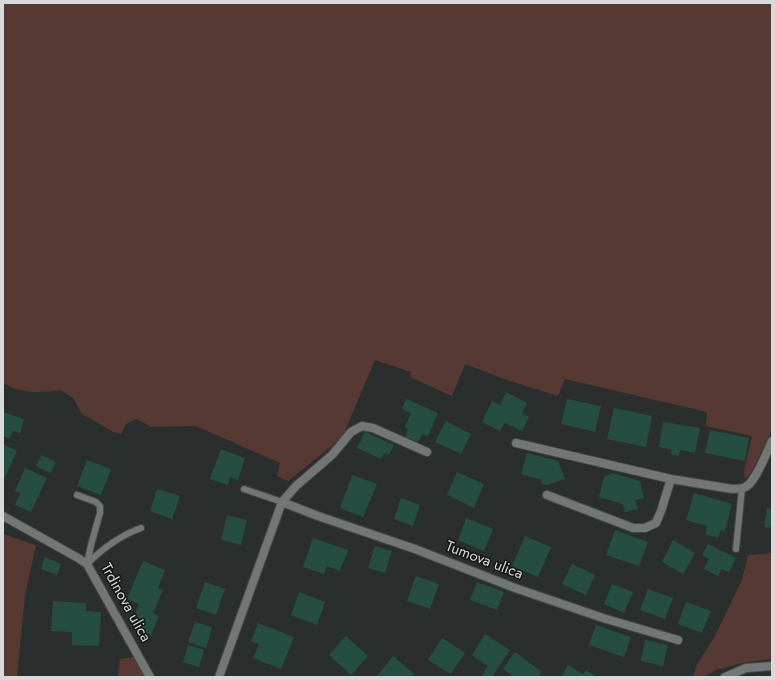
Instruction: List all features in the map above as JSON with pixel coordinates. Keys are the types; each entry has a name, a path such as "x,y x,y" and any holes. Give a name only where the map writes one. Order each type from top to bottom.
{"street":[{"path":"219,677 282,502 296,486 332,455 351,432 362,426 373,428 427,452"},
{"path":"516,442 671,479 732,489 748,486 755,478 772,442"},
{"path":"547,495 633,528 645,528 656,523 671,479"},
{"name":"Tumova ulica","path":"282,502 318,516 415,549 514,588 603,618 678,640"},
{"name":"Trdinova ulica","path":"3,516 87,564 150,677"},
{"path":"725,677 746,668 772,666"}],"lane":[{"path":"736,549 742,488"},
{"path":"244,489 282,502"},
{"path":"77,495 96,502 100,506 100,513 87,564"},
{"path":"87,564 94,557 128,533 141,528"}],"shaded area":[{"path":"3,3 772,3 772,430 751,473 745,479 744,472 752,436 706,426 707,412 565,379 558,396 504,379 465,364 452,396 410,377 411,372 375,360 344,433 334,444 288,481 277,476 280,463 196,426 151,427 137,419 126,424 121,434 113,432 81,413 74,399 61,390 31,392 10,387 3,383"},
{"path":"3,534 36,545 25,595 17,677 3,677"},
{"path":"772,553 772,659 742,663 716,670 704,677 693,677 696,666 715,636 742,580 748,555"},
{"path":"133,657 145,677 118,677 120,659"}],"building":[{"path":"506,392 527,403 522,413 529,417 522,431 505,423 500,431 482,422 492,401 500,405"},
{"path":"406,399 438,413 428,436 422,434 418,442 405,437 408,429 405,427 411,413 402,409"},
{"path":"567,399 601,406 595,432 561,424"},
{"path":"614,408 652,416 646,447 607,439"},
{"path":"3,412 24,419 20,433 13,431 10,439 3,436"},
{"path":"446,421 471,434 461,454 435,442"},
{"path":"663,422 700,428 695,453 680,450 679,456 671,455 672,450 659,447"},
{"path":"710,430 749,438 745,461 705,453"},
{"path":"365,432 394,445 389,455 384,453 381,459 357,448"},
{"path":"3,444 17,451 5,477 3,476"},
{"path":"221,449 245,458 238,480 230,477 228,485 210,479"},
{"path":"527,453 558,461 565,479 547,485 541,484 542,480 521,474"},
{"path":"42,455 56,462 50,473 36,466"},
{"path":"87,460 111,469 101,495 77,486"},
{"path":"25,468 47,478 31,512 15,505 20,493 15,491"},
{"path":"457,472 484,484 474,508 447,495"},
{"path":"612,473 640,481 644,498 635,500 638,509 625,512 623,504 599,497 604,477"},
{"path":"352,475 377,484 363,517 340,508"},
{"path":"157,489 180,496 172,519 150,511"},
{"path":"694,493 732,504 725,531 721,530 718,538 705,534 707,526 686,520"},
{"path":"401,498 420,505 413,526 394,519"},
{"path":"767,508 772,509 772,528 764,527"},
{"path":"227,515 247,520 241,545 221,540"},
{"path":"466,518 493,529 484,551 458,540"},
{"path":"615,530 648,542 639,566 606,555"},
{"path":"525,536 551,547 538,577 512,566"},
{"path":"313,538 348,550 340,571 327,566 324,574 303,567"},
{"path":"673,540 695,553 683,574 662,562"},
{"path":"708,544 736,558 729,572 722,569 718,576 704,569 709,559 702,555"},
{"path":"375,546 392,551 385,573 368,568"},
{"path":"45,557 61,564 57,575 41,569"},
{"path":"143,561 165,570 158,588 163,590 153,613 159,616 151,635 130,626 139,604 127,599"},
{"path":"572,564 595,575 586,595 562,584"},
{"path":"416,576 439,584 430,609 407,601"},
{"path":"205,582 225,589 216,615 196,608"},
{"path":"477,582 504,592 497,610 470,600"},
{"path":"612,584 633,592 624,613 604,604"},
{"path":"648,589 673,598 665,619 640,610"},
{"path":"299,592 325,602 317,625 291,615"},
{"path":"53,601 86,603 86,611 101,612 99,646 72,645 72,632 51,631"},
{"path":"686,602 711,611 702,633 678,624"},
{"path":"195,622 212,627 206,648 188,642"},
{"path":"258,623 294,637 281,669 253,658 259,644 251,641"},
{"path":"596,625 631,637 624,657 589,645"},
{"path":"485,634 510,650 492,677 485,677 482,675 488,666 472,655"},
{"path":"346,636 368,656 351,675 329,655"},
{"path":"442,638 465,653 451,674 428,660"},
{"path":"645,640 668,645 663,666 641,661"},
{"path":"188,645 204,650 199,667 183,662"},
{"path":"515,652 542,672 538,677 514,677 503,669"},
{"path":"393,656 414,674 412,677 376,677"},
{"path":"568,665 583,674 586,670 595,676 561,677"}]}
